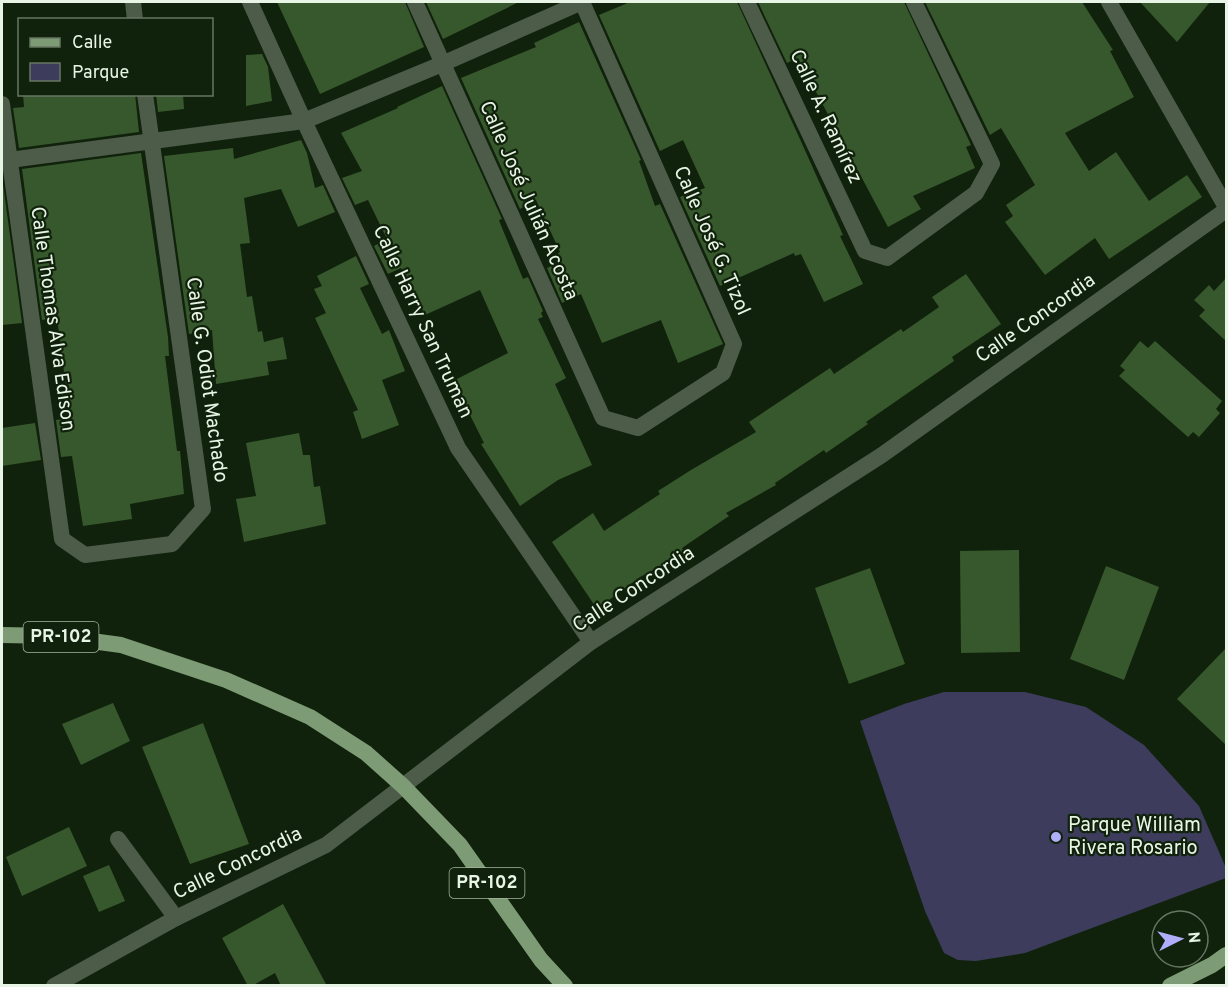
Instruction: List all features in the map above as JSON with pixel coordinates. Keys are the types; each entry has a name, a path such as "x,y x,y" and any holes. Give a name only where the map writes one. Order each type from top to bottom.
{"main road":[{"name":"PR-102","path":"2,635 56,636 121,645 226,680 310,717 366,753 403,786 460,845 541,960 565,986"},
{"path":"1170,986 1227,955"}],"street":[{"path":"133,2 135,18"},
{"name":"Calle Harry San Truman","path":"250,2 458,448 591,642"},
{"name":"Calle José Julián Acosta","path":"415,2 603,418"},
{"path":"5,160 304,121 442,64 582,2"},
{"name":"Calle José G. Tizol","path":"582,2 734,344 723,373 638,428 603,418"},
{"name":"Calle A. Ramírez","path":"747,2 865,251 888,258 976,193 992,164 914,2"},
{"path":"1109,2 1227,208"},
{"name":"Calle G. Odiot Machado","path":"62,539 85,555 172,544 203,509 145,96"},
{"name":"Calle Thomas Alva Edison","path":"2,104 5,160 62,539"},
{"name":"Calle Concordia","path":"54,986 176,918 326,845 591,642 882,455 1227,208"},
{"path":"118,839 176,918"}],"green space":[{"name":"Parque William Rivera Rosario","path":"944,692 1025,692 1086,707 1144,745 1199,806 1226,868 1226,878 1025,953 976,961 958,960 944,953 925,911 860,721"}],"building":[{"path":"277,2 405,2 424,47 320,94"},
{"path":"426,2 519,2 443,39"},
{"path":"630,2 737,2 863,284 824,302 801,254 795,256 794,253 720,286 680,197 705,188 683,140 660,151 599,15"},
{"path":"758,2 904,2 971,145 966,147 975,168 913,196 921,209 888,227 798,58 787,63"},
{"path":"925,2 1082,2 1113,50 1110,51 1134,97 1065,133 1089,171 1116,152 1149,201 1187,175 1202,197 1109,259 1095,238 1045,275 1005,222 1013,216 1006,205 1035,185 1001,128 990,135"},
{"path":"1140,2 1210,2 1177,42"},
{"path":"579,22 641,160 639,161 655,206 660,204 723,344 678,363 661,320 602,343 581,294 562,303 547,268 562,261 558,253 560,252 536,200 520,209 461,78 536,47 534,43"},
{"path":"262,54 268,67 272,101 246,106 246,55"},
{"path":"442,86 502,219 499,220 500,223 523,279 528,277 543,311 541,313 543,317 538,319 566,378 555,384 592,465 558,480 520,506 481,444 484,443 453,381 508,353 480,290 425,315 401,268 388,274 374,246 387,239 368,200 355,205 342,178 362,171 341,133"},
{"path":"23,96 135,96 139,132 19,148 13,108 24,107"},
{"path":"156,96 183,96 184,109 158,112"},
{"path":"301,140 307,153 315,188 323,185 335,212 298,227 281,189 244,198 250,243 240,244 247,297 252,296 258,332 262,331 264,342 283,337 287,359 267,362 269,375 216,384 212,330 189,334 164,156 233,148 234,159"},
{"path":"141,153 168,337 169,356 165,356 177,451 180,451 184,494 130,504 132,519 83,526 72,456 61,457 56,420 70,418 57,318 42,320 22,169"},
{"path":"2,177 22,323 2,325"},
{"path":"356,256 369,284 360,288 382,334 389,330 405,371 382,380 399,425 362,439 353,412 358,410 315,318 326,313 314,289 322,286 317,276"},
{"path":"966,274 1001,324 952,357 954,361 866,422 868,424 826,453 824,450 775,483 776,485 726,513 729,516 682,548 685,553 640,577 597,609 552,542 593,513 604,531 660,494 658,491 756,432 749,422 830,368 834,374 901,329 903,332 939,307 932,297"},
{"path":"1227,277 1227,342 1199,316 1205,310 1194,300 1209,285 1214,291"},
{"path":"1140,341 1148,348 1155,341 1222,401 1216,409 1220,413 1199,437 1193,432 1188,437 1119,376 1125,370 1120,366"},
{"path":"35,423 41,460 2,466 2,428"},
{"path":"299,433 303,455 310,455 314,487 320,486 326,524 244,542 236,499 256,496 246,443"},
{"path":"1019,550 1020,652 961,653 960,551"},
{"path":"1106,566 1159,587 1124,680 1070,659"},
{"path":"870,568 905,664 849,684 815,588"},
{"path":"1227,647 1227,746 1177,699"},
{"path":"113,703 130,741 81,765 62,724"},
{"path":"203,723 249,844 190,864 142,747"},
{"path":"69,827 87,866 22,896 6,857"},
{"path":"109,865 125,901 99,912 83,876"},
{"path":"283,904 327,986 281,986 275,973 248,986 222,938"}],"place":[{"name":"Parque William Rivera Rosario","path":"1056,837"}]}
